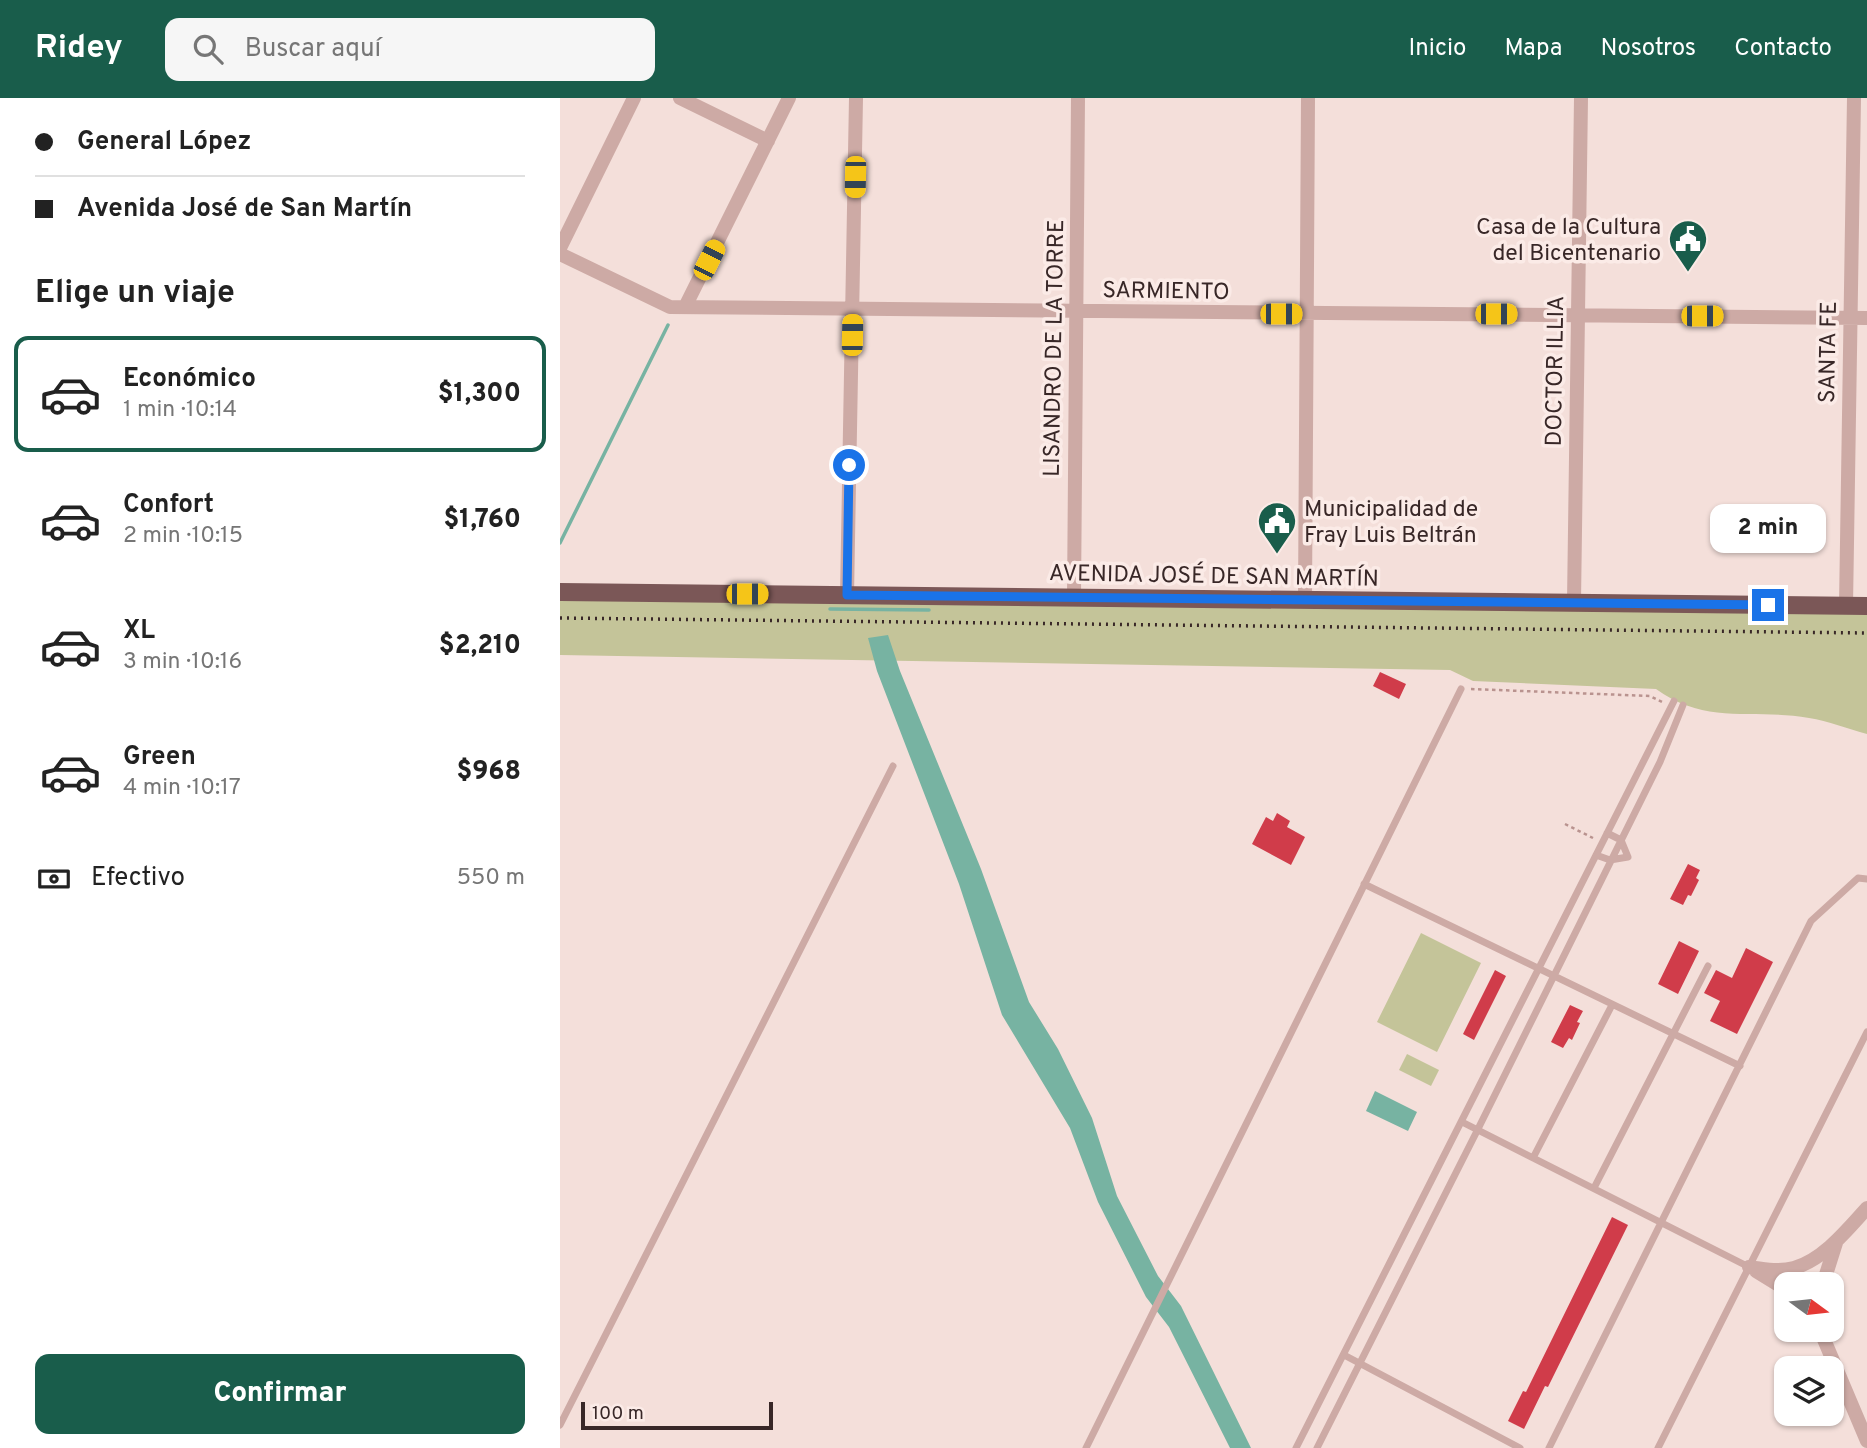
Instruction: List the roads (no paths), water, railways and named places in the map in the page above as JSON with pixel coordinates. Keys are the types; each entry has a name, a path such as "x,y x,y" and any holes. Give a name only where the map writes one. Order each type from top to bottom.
{"main road":[{"name":"AVENIDA JOSÉ DE SAN MARTÍN","path":"560,592 1867,606"}],"street":[{"path":"560,248 634,98"},
{"path":"680,98 768,141"},
{"path":"685,307 789,98"},
{"path":"847,595 856,98"},
{"name":"LISANDRO DE LA TORRE","path":"1074,598 1078,98"},
{"path":"1305,600 1308,98"},
{"name":"DOCTOR ILLIA","path":"1574,602 1581,98"},
{"name":"SANTA FE","path":"1846,606 1854,98"},
{"name":"SARMIENTO","path":"560,254 670,307 1867,318"},
{"path":"1749,1267 1770,1270 1794,1268 1821,1254 1867,1208"},
{"path":"1825,1272 1838,1239"},
{"path":"1749,1267 1774,1282"},
{"path":"1825,1342 1867,1441"}],"lane":[{"path":"1086,1448 1461,689"},
{"path":"1296,1448 1673,704"},
{"path":"1317,1448 1660,762 1683,705"},
{"path":"560,1425 893,766"},
{"path":"1596,855 1610,860 1628,858 1621,840 1607,833"},
{"path":"1549,1448 1811,921 1858,878 1867,879"},
{"path":"1364,884 1740,1066"},
{"path":"1594,1188 1708,966"},
{"path":"1533,1158 1612,1005"},
{"path":"1658,1448 1867,1032"},
{"path":"1462,1122 1749,1267"},
{"path":"1343,1355 1520,1448"}],"waterway":[{"path":"560,543 668,325"},
{"path":"830,609 929,610"}],"railway":[{"path":"560,618 1867,633"}],"place":[{"name":"Casa de la Cultura del Bicentenario","path":"1688,273"},
{"name":"Municipalidad de Fray Luis Beltrán","path":"1277,555"}]}
